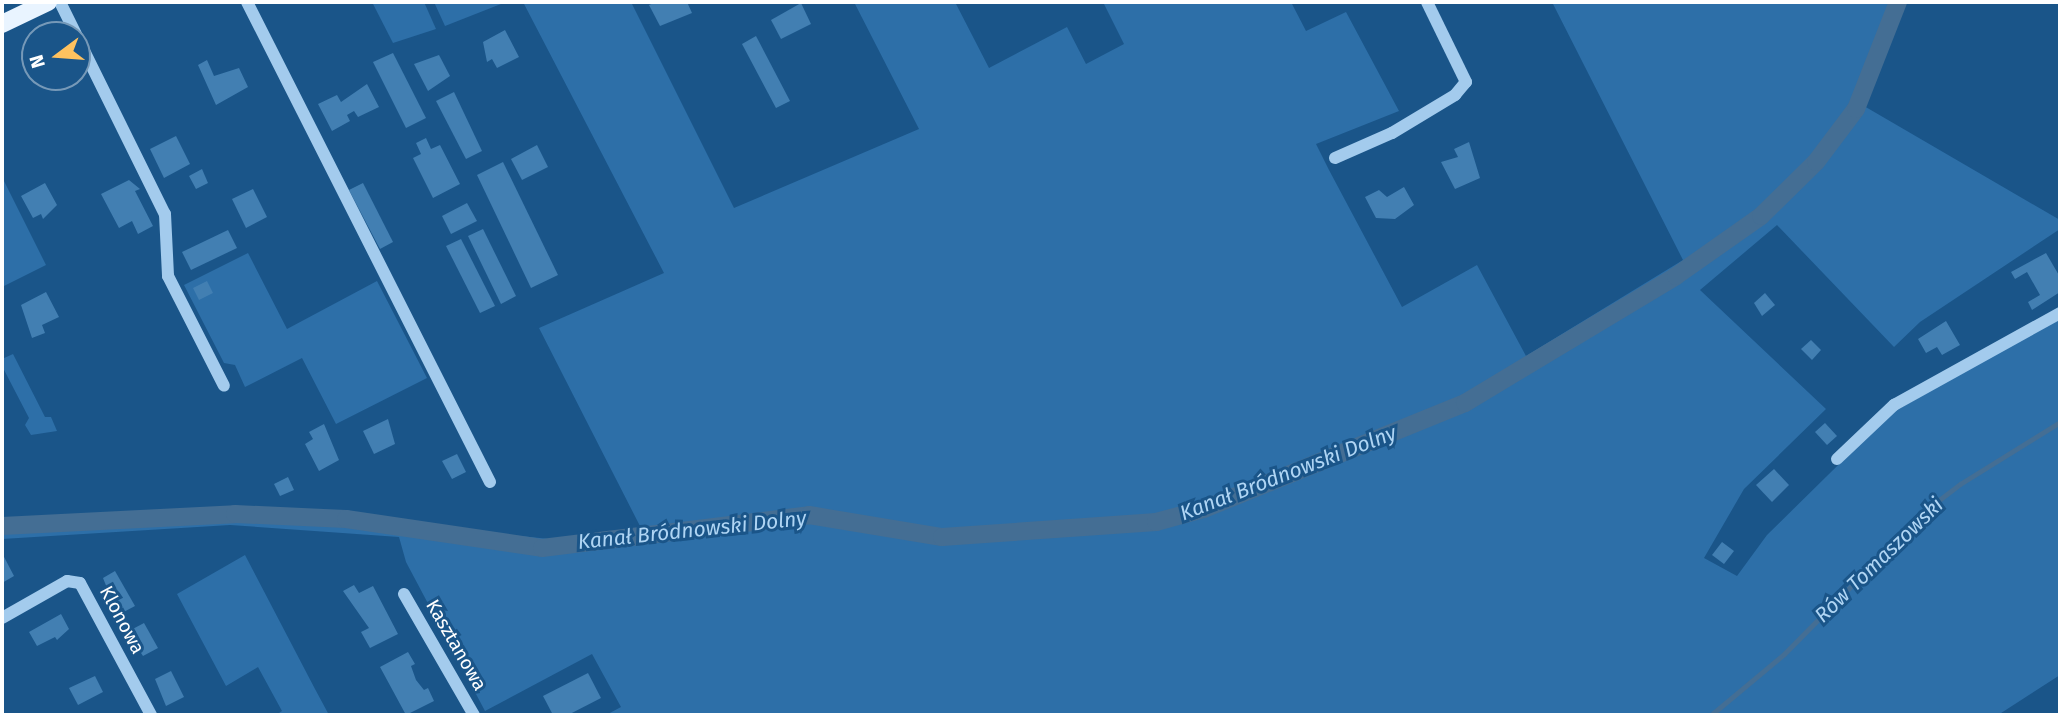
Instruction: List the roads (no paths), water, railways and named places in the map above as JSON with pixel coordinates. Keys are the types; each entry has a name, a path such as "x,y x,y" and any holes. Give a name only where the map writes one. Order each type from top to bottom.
{"main road":[{"path":"2,24 48,2"}],"street":[{"path":"61,2 166,214 168,276 224,386"},
{"path":"247,2 490,482"},
{"path":"1335,158 1392,133 1455,95 1466,82 1427,2"},
{"path":"1838,459 1894,405 2060,313"},
{"name":"Klonowa","path":"2,618 67,581 80,583 151,715"},
{"name":"Kasztanowa","path":"404,593 474,715"}],"waterway":[{"name":"Kanał Bródnowski Dolny","path":"2,526 235,514 346,519 542,548 809,515 942,537 1156,522 1204,509 1465,403 1676,276 1761,216 1816,162 1856,109 1898,2"},
{"name":"Rów Tomaszowski","path":"1711,715 1784,654 1926,510 1960,484 2060,422"}]}
